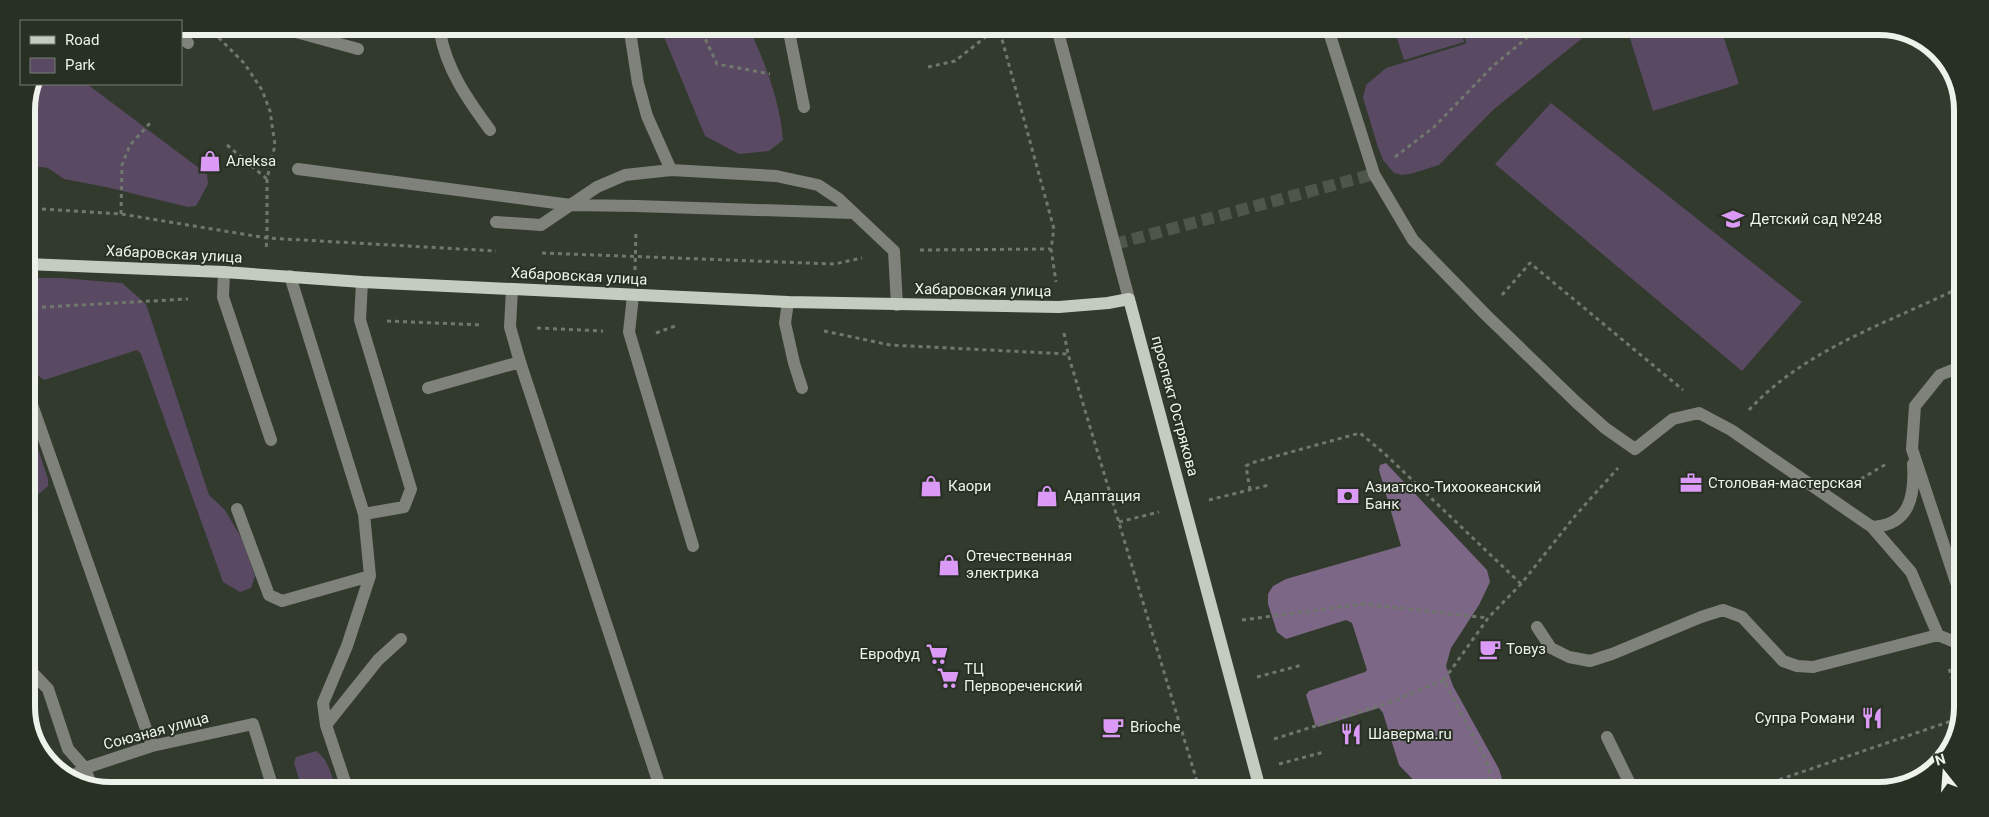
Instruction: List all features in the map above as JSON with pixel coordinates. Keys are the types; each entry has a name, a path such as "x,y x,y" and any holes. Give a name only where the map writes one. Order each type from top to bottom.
{"main road":[{"name":"Хабаровская улица","path":"35,264 265,274 362,282 788,302 1059,307 1108,303 1129,299"},
{"name":"проспект Острякова","path":"1129,299 1258,782"}],"street":[{"path":"307,35 358,49"},
{"path":"440,35 443,51 466,98 490,130"},
{"path":"630,35 638,83 647,116 671,170"},
{"path":"790,35 804,107"},
{"name":"проспект Острякова","path":"1059,35 1129,299"},
{"path":"1330,35 1374,174 1413,240 1486,314 1605,428 1635,449 1673,419 1699,414 1731,430 1872,527 1911,572 1938,635"},
{"path":"298,169 571,205 853,213"},
{"path":"496,222 541,225 597,187 625,175 671,170 776,176 818,185 839,199 872,228 894,251 897,305"},
{"path":"224,272 223,297 270,440"},
{"path":"290,276 364,514 370,576 347,646 323,703 326,725 345,782"},
{"path":"362,282 360,320 411,489 404,507 364,514"},
{"path":"512,289 510,327 520,362 659,782"},
{"path":"633,296 629,332 693,546"},
{"path":"788,302 785,323 802,388"},
{"path":"428,388 520,362"},
{"path":"1872,527 1885,526 1896,521 1907,508 1912,498 1914,480 1912,449 1915,406 1940,375 1954,369"},
{"path":"35,413 152,746"},
{"path":"1912,449 1954,576"},
{"path":"237,509 269,595 282,600 370,576"},
{"path":"1537,628 1551,648 1569,657 1590,661 1723,610 1742,617 1783,661 1797,666 1813,667 1938,635 1954,642"},
{"path":"326,725 378,660 402,639"},
{"path":"35,675 48,689 68,749 85,768 89,779"},
{"name":"Союзная улица","path":"76,774 85,768 152,746 253,724 271,782"},
{"path":"1608,737 1629,782"}],"path":[{"path":"216,35 244,63 262,90 270,111 275,146 267,179 265,274"},
{"path":"703,35 717,64 798,80"},
{"path":"928,67 955,61 988,35"},
{"path":"1001,35 1054,229 1051,249 1059,307"},
{"path":"1374,174 1434,127 1493,66 1530,35"},
{"path":"121,214 122,165 130,145 151,122"},
{"path":"227,145 267,179"},
{"path":"633,296 636,258 636,206"},
{"path":"35,209 121,214 267,238 500,251"},
{"path":"539,253 834,264 894,251 1051,249"},
{"path":"1486,314 1530,263 1686,393"},
{"path":"1762,396 1793,372 1876,325 1954,290"},
{"path":"35,307 223,297"},
{"path":"632,342 687,322"},
{"path":"785,323 890,345 1068,354 1197,782"},
{"path":"1250,490 1246,466 1251,463 1360,433 1385,454 1521,584"},
{"path":"1271,740 1388,703 1444,680 1488,618 1521,584 1575,516 1609,478"},
{"path":"1239,621 1364,604 1488,618"},
{"path":"1255,677 1302,665"},
{"path":"1444,680 1488,765 1490,773 1488,781"},
{"path":"1773,782 1953,720"},
{"path":"1279,764 1324,752"}],"green space":[{"path":"663,35 752,35 771,84 779,112 783,140 769,151 739,154 705,136"},
{"path":"1396,35 1462,35 1464,42 1404,60"},
{"path":"1465,35 1586,35 1493,110 1439,165 1410,174 1394,173 1383,160 1378,147 1363,98 1366,85 1386,68 1465,44"},
{"path":"1629,35 1723,35 1739,84 1653,111"},
{"path":"40,85 88,85 207,174 208,184 196,206 188,207 64,179 48,168 35,166 35,105"},
{"path":"1551,103 1802,302 1742,371 1495,164"},
{"path":"35,278 122,283 146,304 209,495 225,510 242,539 255,576 251,588 240,592 223,582 141,354 137,350 44,380 36,372"},
{"path":"35,440 48,479 48,486 35,495"},
{"path":"316,751 326,762 334,782 300,782 294,763 296,757"}],"shaded area":[{"path":"1386,463 1487,570 1490,582 1479,605 1451,648 1446,666 1453,686 1499,769 1503,782 1415,782 1399,765 1383,713 1379,708 1318,727 1315,724 1306,695 1309,691 1367,670 1352,623 1346,620 1286,639 1277,632 1268,604 1268,594 1273,586 1286,579 1401,546 1379,470 1380,465"}],"tunnel":[{"path":"1115,244 1374,174"}],"place":[{"name":"Алеksa","path":"210,161"},
{"name":"Детский сад №248","path":"1733,219"},
{"name":"Столовая-мастерская","path":"1691,483"},
{"name":"Каори","path":"931,486"},
{"name":"Адаптация","path":"1047,496"},
{"name":"Азиатско-Тихоокеанский Банк","path":"1348,496"},
{"name":"Отечественная электрика","path":"949,565"},
{"name":"Товуз","path":"1490,649"},
{"name":"Еврофуд","path":"937,654"},
{"name":"ТЦ Первореченский","path":"948,678"},
{"name":"Супра Романи","path":"1872,718"},
{"name":"Brioche","path":"1113,727"},
{"name":"Шаверма.ru","path":"1351,734"}]}
